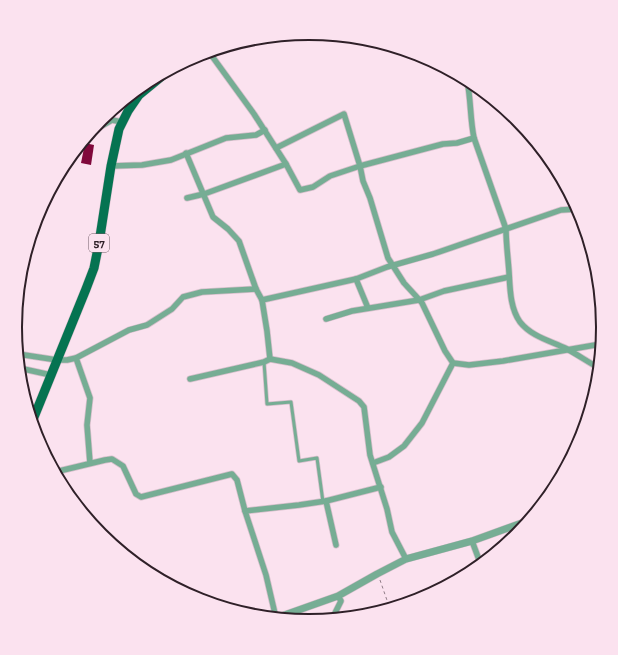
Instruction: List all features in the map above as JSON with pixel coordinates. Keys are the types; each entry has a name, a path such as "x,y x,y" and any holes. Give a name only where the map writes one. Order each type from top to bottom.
{"main road":[{"name":"57","path":"35,414 94,268 111,166 119,129 128,111 137,98"}],"street":[{"path":"213,57 265,130 300,190 313,188 330,176 360,166 443,144 457,143 474,138"},
{"path":"469,90 471,123 474,138 506,229 509,276 512,302 515,312 520,322 530,331 594,365"},
{"path":"276,148 344,114 360,166 363,181 388,258 404,283 422,304 445,352 453,363 469,366 595,345"},
{"path":"111,121 122,122"},
{"path":"111,166 142,165 172,160 186,153 226,138 256,135 265,130"},
{"path":"186,153 213,217 240,241 256,289 262,300 270,359"},
{"path":"187,198 204,194 286,164"},
{"path":"262,300 356,279 387,267 433,254 561,210 570,209"},
{"path":"326,318 352,311 419,300 444,291 509,276"},
{"path":"356,279 368,308"},
{"path":"23,355 57,360 76,358 129,330 148,325 172,309 183,297 202,292 256,289"},
{"path":"76,358 90,398 87,424 90,463"},
{"path":"190,379 264,362 270,359 292,363 319,375 359,401 364,407 370,455 381,487 392,532 406,559"},
{"path":"373,463 389,457 404,446 422,423 453,363"},
{"path":"25,369 51,375"},
{"path":"60,471 112,459 122,466 136,494 141,497 232,474 237,480 245,511 266,574 275,612"},
{"path":"245,511 325,502 381,487"},
{"path":"325,502 336,545"},
{"path":"288,614 338,596 406,559 472,541 517,525"},
{"path":"472,541 479,559"},
{"path":"335,613 341,601 338,596"}],"lane":[{"path":"264,362 268,404 291,402 299,461 317,458 325,502"}],"path":[{"path":"377,574 388,603"}],"building":[{"path":"88,144 94,145 91,165 81,163 84,150"}]}
